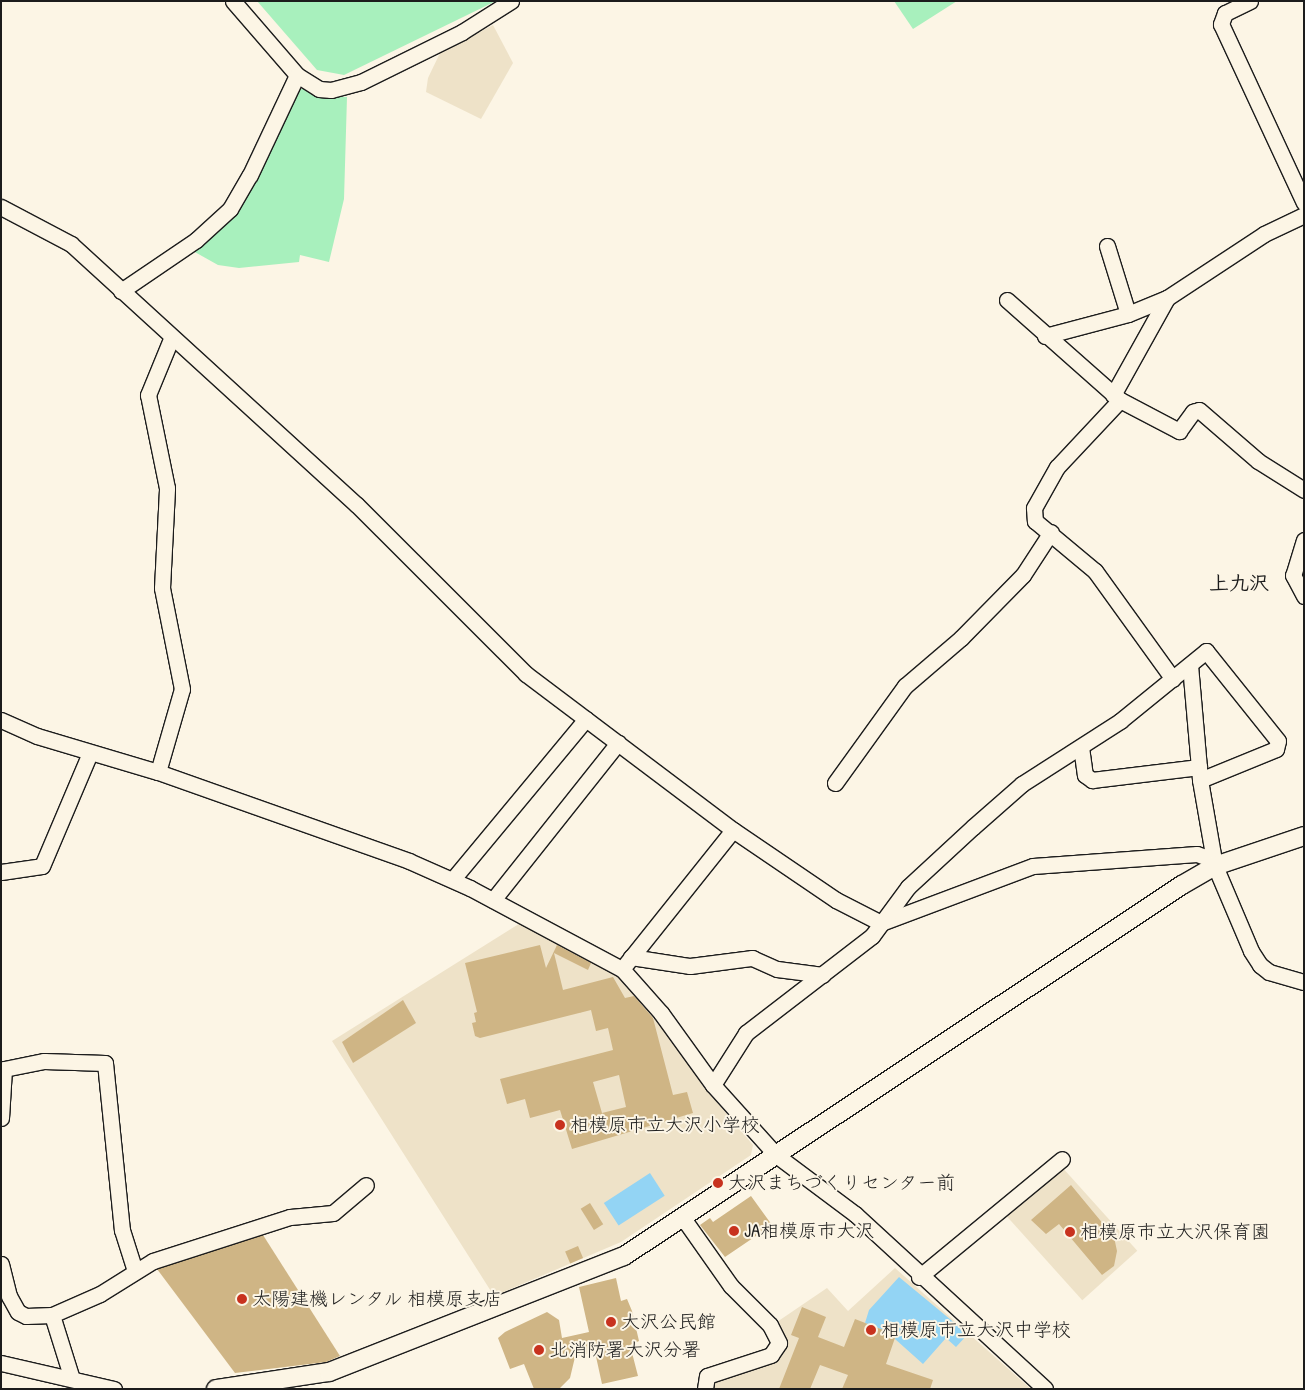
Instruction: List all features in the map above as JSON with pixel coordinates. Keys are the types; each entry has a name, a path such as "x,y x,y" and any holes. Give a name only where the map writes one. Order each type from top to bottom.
{"street":[{"path":"233,1 297,74 319,89 351,86 462,32 511,1"},
{"path":"1250,1 1225,13 1220,17 1221,24 1304,203"},
{"path":"121,292 196,240 230,210 250,176 297,74"},
{"path":"1,207 71,244 171,339 357,505 526,674 733,830 836,900 881,923 1033,866 1182,852 1205,855 1216,866"},
{"path":"1045,336 1128,314 1167,298 1264,234 1304,215"},
{"path":"1108,246 1128,314"},
{"path":"1167,298 1116,397 1057,467 1034,508 1036,521 1095,571 1173,679"},
{"path":"1007,300 1045,336 1116,397 1179,431 1193,412 1199,410 1258,461 1304,490"},
{"path":"158,772 182,690 162,588 166,488 148,395 171,339"},
{"path":"835,783 905,686 961,638 1023,575 1051,532"},
{"path":"1304,540 1293,575 1304,596"},
{"path":"714,1085 746,1033 872,936 908,887 973,827 1022,784 1081,747 1173,679 1206,651 1278,741 1276,749 1199,773 1092,780 1085,775 1081,747"},
{"path":"1190,665 1199,773 1216,866 1251,951 1260,965 1269,972 1304,982"},
{"path":"453,879 586,719"},
{"path":"1,720 90,752 158,772 453,879 493,900 627,963 690,966 752,958 778,969 822,975"},
{"path":"493,900 618,743"},
{"path":"1,872 42,866 90,752"},
{"path":"627,963 733,830"},
{"path":"216,1389 311,1376 348,1366 624,1256 1216,866 1304,836"},
{"path":"627,963 714,1085 776,1155 855,1214 919,1277 1045,1389"},
{"path":"1,1118 4,1069 44,1061 105,1063 122,1230 135,1271"},
{"path":"919,1277 1062,1159"},
{"path":"1,1264 3,1282 18,1312 26,1316 52,1315 100,1294 135,1271 229,1234 290,1217 333,1213 366,1185"},
{"path":"683,1218 731,1286 770,1325 779,1343 771,1355 707,1376 705,1389"},
{"path":"52,1315 72,1379"},
{"path":"1,1363 114,1389"}],"shaded area":[{"path":"493,25 513,63 481,119 426,92 428,78 440,53"},
{"name":"相模原市立大沢小学校","path":"522,922 611,969 631,986 651,1008 703,1086 753,1145 751,1155 621,1242 494,1296 332,1041"},
{"name":"相模原市立大沢保育園","path":"1061,1166 1137,1251 1082,1300 1006,1216"},
{"name":"相模原市立大沢中学校","path":"895,1268 1031,1389 710,1389 712,1378 779,1357 785,1349 774,1324 827,1288 848,1311"}],"green space":[{"path":"257,1 496,1 344,75 317,70"},
{"path":"894,1 957,1 913,29"},
{"path":"306,88 320,95 347,97 344,199 329,262 300,255 299,262 239,268 218,265 193,251 227,223 241,205 296,90"}],"water":[{"path":"650,1173 665,1196 619,1226 604,1203"},
{"path":"899,1277 968,1334 956,1347 946,1338 923,1364 895,1339 896,1335 865,1323 869,1310"}],"building":[{"path":"540,945 546,968 557,945 591,963 588,970 554,953 563,990 613,977 625,998 634,996 653,1018 673,1095 687,1092 693,1113 572,1149 560,1110 530,1118 525,1099 507,1104 500,1079 613,1050 608,1028 596,1031 591,1010 480,1038 475,1036 472,1023 476,1022 474,1013 477,1012 465,963","holes":["619,1075 626,1107 602,1113 593,1082"]},
{"path":"403,1000 416,1023 353,1063 342,1042"},
{"path":"1071,1185 1114,1237 1117,1251 1114,1266 1102,1275 1059,1224 1046,1234 1031,1220"},
{"name":"JA相模原市大沢","path":"751,1196 772,1225 725,1257 700,1225 710,1218 713,1222"},
{"path":"590,1203 603,1224 594,1230 581,1209"},
{"name":"太陽建機レンタル 相模原支店","path":"263,1235 340,1356 326,1362 235,1373 157,1269"},
{"path":"578,1246 583,1258 570,1263 565,1251"},
{"path":"616,1278 621,1301 627,1299 632,1311 639,1341 630,1345 638,1376 602,1384 595,1352 575,1357 570,1378 559,1389 534,1389 524,1364 510,1369 498,1338 505,1332 547,1312 559,1320 562,1338 589,1332 579,1287"},
{"path":"802,1307 826,1317 818,1337 844,1347 855,1319 896,1335 886,1364 933,1380 930,1389 842,1389 848,1375 820,1365 810,1389 779,1389 799,1338 791,1335"}],"place":[{"name":"相模原市立大沢小学校","path":"560,1125"},
{"name":"大沢まちづくりセンター前","path":"718,1183"},
{"name":"JA相模原市大沢","path":"734,1231"},
{"name":"相模原市立大沢保育園","path":"1070,1232"},
{"name":"太陽建機レンタル 相模原支店","path":"242,1299"},
{"name":"大沢公民館","path":"611,1322"},
{"name":"相模原市立大沢中学校","path":"871,1330"},
{"name":"北消防署大沢分署","path":"539,1350"}],"district":[{"name":"上九沢","path":"1239,582"}]}
